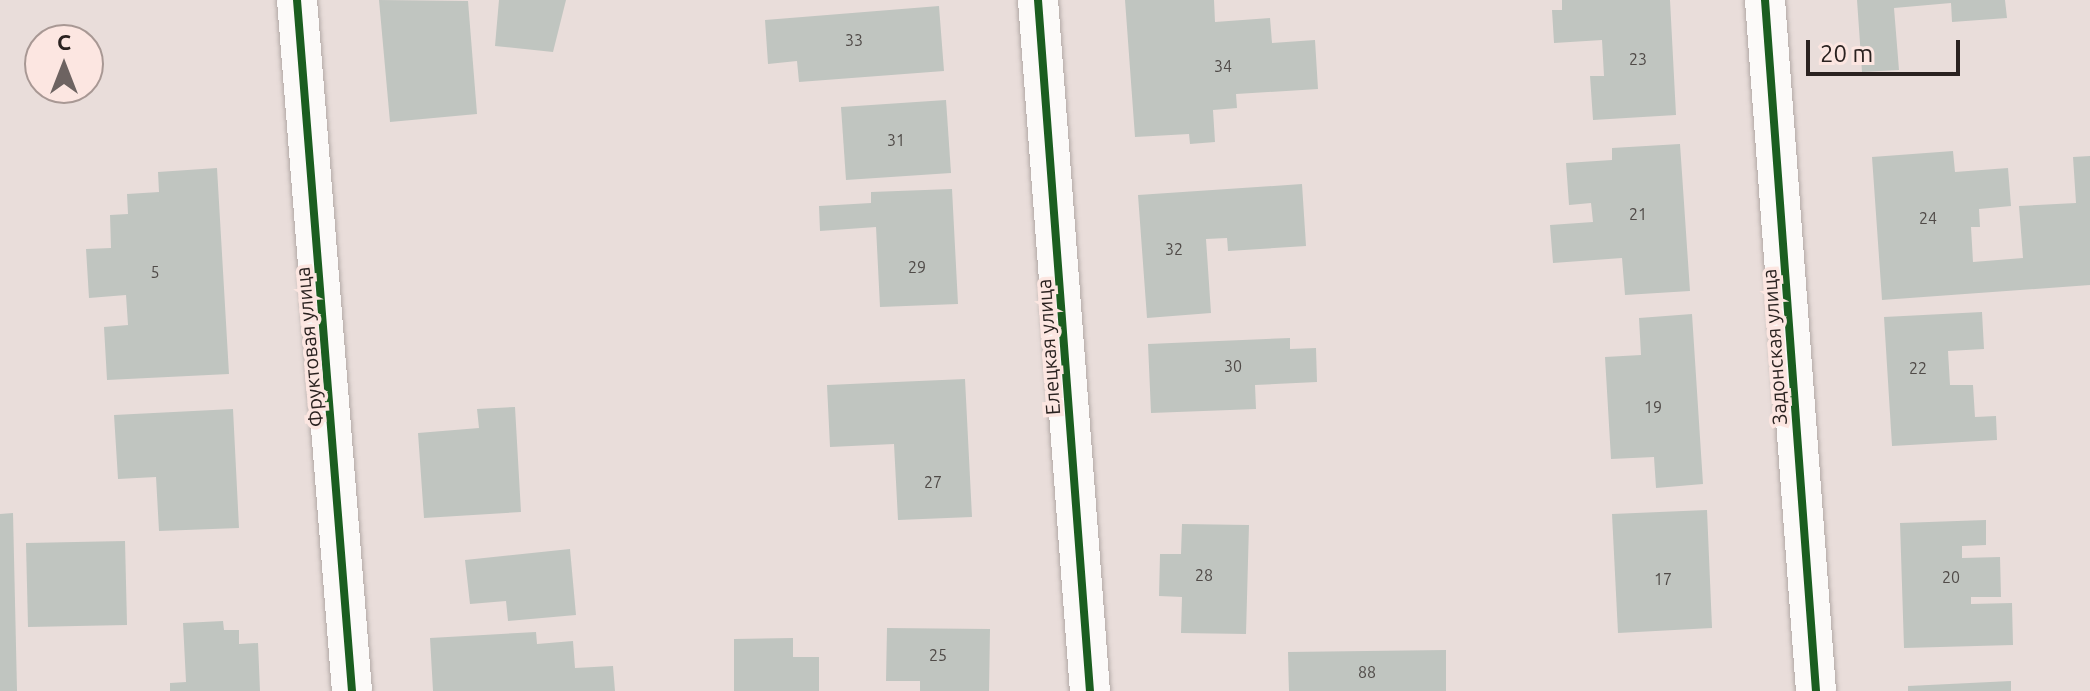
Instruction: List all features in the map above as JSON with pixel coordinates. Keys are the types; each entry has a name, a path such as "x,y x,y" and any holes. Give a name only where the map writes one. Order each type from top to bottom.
{"street":[{"name":"Фруктовая улица","path":"297,0 352,691"},
{"name":"Елецкая улица","path":"1038,0 1090,691"},
{"name":"Задонская улица","path":"1765,0 1816,691"}],"building":[{"path":"379,0 468,1 477,114 390,122"},
{"path":"499,0 566,0 553,52 495,46"},
{"path":"1125,0 1214,0 1215,22 1270,18 1272,43 1315,40 1318,89 1236,94 1237,108 1213,110 1215,142 1190,144 1189,134 1135,137"},
{"path":"1562,0 1670,0 1676,115 1593,120 1590,76 1604,76 1602,40 1554,43 1552,10 1562,10"},
{"path":"1857,0 2005,0 2007,18 1952,22 1951,3 1894,8 1899,70 1862,72"},
{"path":"939,6 944,71 799,82 797,61 768,64 765,20"},
{"path":"946,100 951,173 846,180 841,107"},
{"path":"1680,144 1690,291 1625,295 1622,258 1553,263 1550,225 1593,222 1591,203 1569,205 1566,163 1612,160 1612,148"},
{"path":"1953,151 1955,172 2008,168 2011,206 1979,209 1980,227 1971,227 1973,262 2023,258 2019,206 2076,203 2073,157 2090,156 2090,285 1882,300 1872,157"},
{"path":"217,168 229,374 107,380 104,327 128,325 126,295 89,298 86,249 111,248 110,215 128,214 127,194 159,192 158,172"},
{"path":"1302,184 1306,246 1228,251 1227,238 1206,239 1211,313 1147,318 1138,195"},
{"path":"952,189 958,304 880,307 876,227 820,231 819,206 871,203 871,192"},
{"path":"1982,312 1984,349 1948,351 1950,385 1973,385 1975,417 1996,416 1997,440 1892,446 1884,317"},
{"path":"1692,314 1703,484 1656,488 1654,457 1611,459 1605,357 1641,355 1639,318"},
{"path":"1290,338 1290,349 1316,348 1317,382 1255,385 1256,409 1151,413 1148,344"},
{"path":"965,379 972,517 898,520 894,444 830,447 827,385"},
{"path":"515,407 521,512 424,518 418,433 479,428 477,409"},
{"path":"233,409 239,528 159,531 156,477 118,479 114,415"},
{"path":"1707,510 1712,628 1618,633 1612,514"},
{"path":"13,513 17,691 0,691 0,514"},
{"path":"1986,520 1986,545 1962,546 1962,558 2000,557 2001,597 1971,597 1971,604 2012,603 2013,645 1904,648 1900,523"},
{"path":"1182,524 1249,525 1246,634 1181,633 1182,597 1159,596 1160,554 1181,554"},
{"path":"125,541 127,625 28,627 26,543"},
{"path":"570,549 576,615 508,621 506,601 470,604 465,560"},
{"path":"223,621 224,630 239,630 239,644 258,643 260,691 170,691 170,683 186,682 183,623"},
{"path":"887,628 990,629 989,691 920,691 920,681 886,681"},
{"path":"536,632 537,644 573,641 575,668 613,666 615,691 433,691 430,638"},
{"path":"793,638 793,657 819,657 819,691 734,691 734,639"},
{"path":"1446,650 1446,691 1289,691 1288,652"},
{"path":"2011,681 2011,691 1908,691 1908,686"}],"cycle path":[{"path":"297,0 352,691"},
{"path":"1038,0 1090,691"},
{"path":"1765,0 1816,691"}]}
